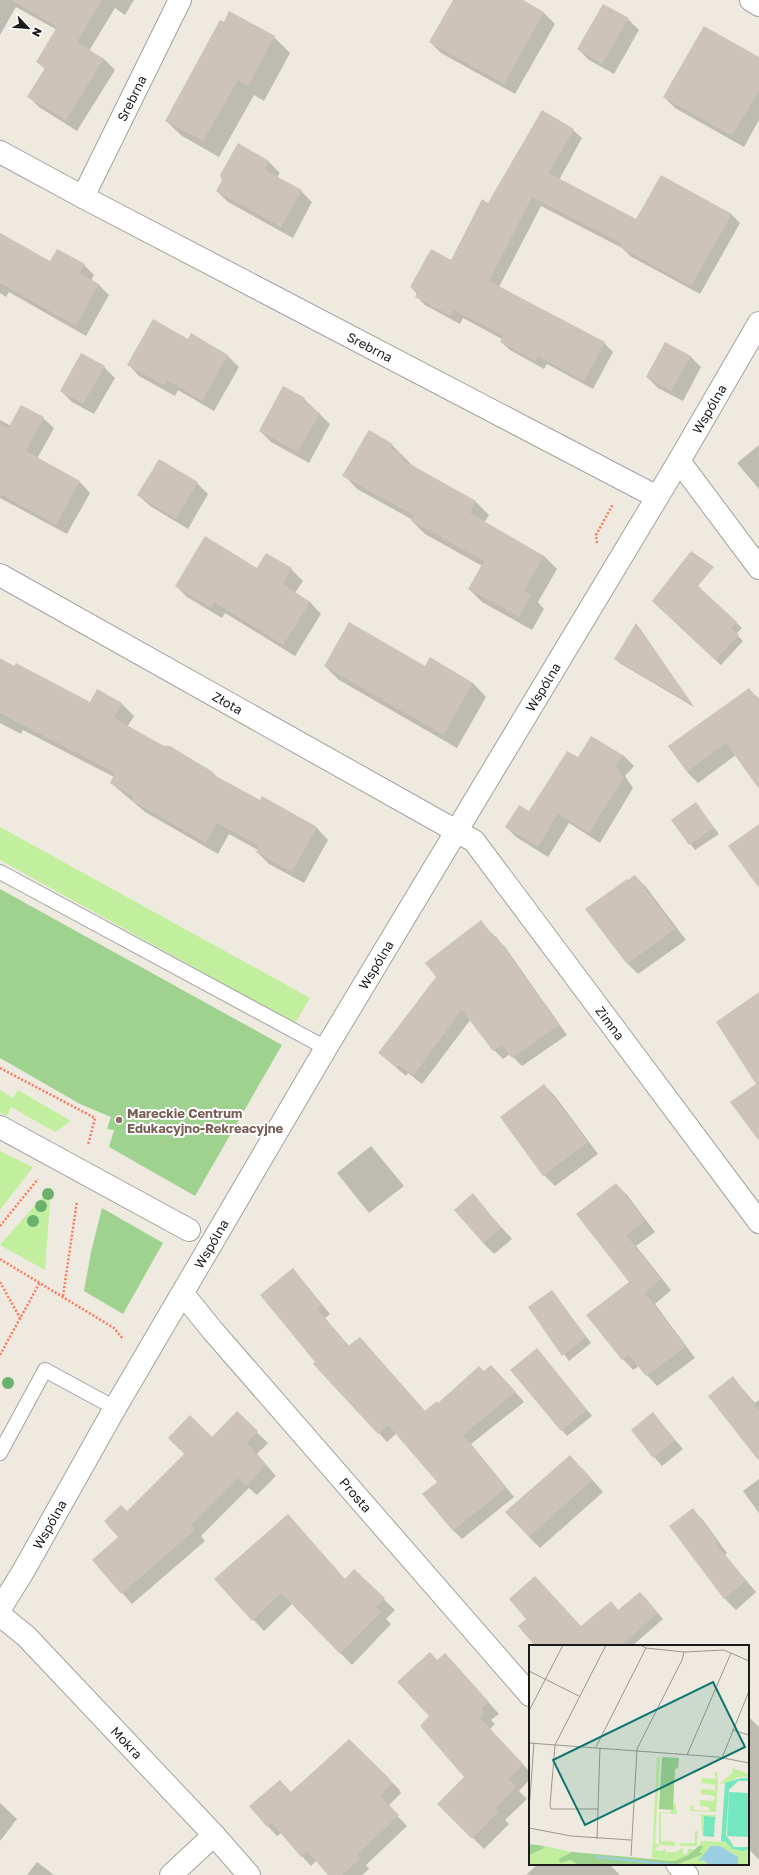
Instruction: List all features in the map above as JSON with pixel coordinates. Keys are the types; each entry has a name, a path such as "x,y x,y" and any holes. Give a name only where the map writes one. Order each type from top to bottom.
{"street":[{"name":"Srebrna","path":"83,197 180,0"},
{"path":"751,0 759,5"},
{"name":"Srebrna","path":"0,152 83,197 657,497"},
{"name":"Wspólna","path":"0,1609 24,1570 115,1408 326,1048 679,461 759,323"},
{"path":"679,461 759,568"},
{"name":"Złota","path":"0,575 456,831"},
{"name":"Zimna","path":"456,831 474,841 500,874 759,1222"},
{"path":"0,1127 189,1230"},
{"name":"Prosta","path":"183,1294 213,1331 529,1694"},
{"name":"Mokra","path":"0,1615 26,1636 249,1875"},
{"path":"172,1875 214,1836"},
{"path":"678,1865 687,1875"}],"lane":[{"path":"0,872 326,1048"},
{"path":"0,1453 45,1370 115,1408"}],"path":[{"path":"0,1226 56,1157"},
{"path":"0,1259 114,1328 125,1340"},
{"path":"0,1282 20,1318"},
{"path":"0,1355 40,1282"}],"green space":[{"path":"0,827 310,998 295,1023 0,860"},
{"path":"0,889 282,1045 195,1196 109,1147 114,1130 107,1129 111,1117 80,1104 0,1058"},
{"path":"0,1090 13,1098 18,1090 71,1121 55,1132 11,1107 7,1116 0,1113"},
{"path":"0,1151 33,1167 0,1210"},
{"path":"51,1187 45,1270 0,1245"},
{"path":"102,1208 163,1243 123,1314 84,1291 91,1252"}],"building":[{"path":"11,0 102,0 77,42 104,59 66,120 27,97 45,68 36,62 57,27"},
{"path":"453,0 523,0 544,12 504,84 429,42"},
{"path":"603,4 629,18 602,64 577,49"},
{"path":"229,11 275,36 248,86 238,80 203,141 165,121 220,20 224,22"},
{"path":"704,26 759,57 759,91 732,136 663,97"},
{"path":"542,110 574,129 549,173 636,219 661,175 732,214 691,286 620,247 622,244 532,197 489,281 605,342 584,381 538,356 535,361 500,342 503,336 454,310 451,316 415,297 418,291 410,287 431,249 451,260 482,199 488,203"},
{"path":"238,143 269,161 265,170 302,190 281,227 216,191 222,181 220,175"},
{"path":"0,233 50,261 57,249 85,264 80,273 99,284 76,326 0,283"},
{"path":"153,319 188,339 191,333 228,355 202,401 167,380 164,385 127,365"},
{"path":"665,342 691,356 671,391 646,377"},
{"path":"81,353 105,366 83,404 60,391"},
{"path":"283,386 305,398 303,402 320,413 298,452 259,431"},
{"path":"21,405 44,417 26,451 80,481 56,525 2,495 0,499 0,423 8,428"},
{"path":"369,430 393,444 390,448 403,455 401,459 476,501 470,513 544,556 524,591 532,595 519,617 468,589 484,561 411,521 414,515 342,476"},
{"path":"159,459 198,482 176,519 137,495"},
{"path":"205,536 257,568 266,553 292,568 283,584 310,602 283,645 214,602 211,608 175,586"},
{"path":"691,551 714,567 698,586 737,622 731,628 739,635 715,660 652,601"},
{"path":"349,622 425,666 430,657 473,683 443,735 324,666"},
{"path":"636,623 692,704 614,659"},
{"path":"0,658 14,666 16,663 90,702 97,689 122,703 114,718 164,746 170,746 213,772 212,774 260,800 262,796 317,827 292,872 256,852 259,846 217,823 206,843 132,801 134,797 110,783 115,773 0,713"},
{"path":"749,688 759,701 759,789 726,743 687,772 668,746"},
{"path":"591,736 624,756 615,766 621,773 620,775 624,777 589,833 558,814 538,847 505,827 519,805 529,811 567,751 578,757"},
{"path":"696,802 714,828 689,845 671,820"},
{"path":"759,824 759,888 728,846"},
{"path":"635,875 675,929 627,964 585,909"},
{"path":"481,920 494,938 496,936 559,1025 512,1058 502,1045 493,1051 462,1010 413,1076 399,1065 397,1067 378,1053 436,977 425,963"},
{"path":"759,992 759,1141 730,1102 756,1084 716,1022"},
{"path":"544,1084 588,1142 543,1176 500,1117"},
{"path":"616,1183 645,1221 626,1235 661,1279 645,1293 686,1347 646,1376 629,1355 622,1360 586,1315 629,1282 576,1214"},
{"path":"473,1193 501,1228 483,1243 454,1210"},
{"path":"293,1268 322,1305 317,1309 348,1346 360,1337 425,1411 437,1401 438,1403 479,1366 484,1371 491,1365 516,1392 463,1435 506,1488 453,1531 422,1494 437,1482 388,1425 378,1434 313,1364 315,1362 260,1295"},
{"path":"552,1290 586,1337 562,1356 528,1307"},
{"path":"537,1348 587,1410 561,1431 510,1370"},
{"path":"733,1376 759,1411 759,1461 708,1396"},
{"path":"237,1411 258,1431 247,1443 266,1465 246,1486 238,1478 191,1525 195,1530 121,1594 92,1560 118,1537 104,1521 121,1505 127,1511 184,1454 168,1438 190,1415 212,1437"},
{"path":"653,1412 675,1440 653,1458 631,1430"},
{"path":"570,1455 592,1480 529,1537 505,1512"},
{"path":"693,1508 717,1541 715,1543 746,1581 724,1599 669,1526"},
{"path":"288,1514 345,1579 354,1569 385,1598 376,1607 381,1612 340,1654 281,1593 252,1621 214,1579"},
{"path":"535,1576 581,1626 611,1601 618,1610 640,1592 658,1613 621,1645 534,1645 518,1626 526,1619 509,1599"},
{"path":"430,1652 437,1660 445,1653 489,1702 481,1709 485,1713 480,1718 523,1764 509,1779 516,1787 495,1809 498,1812 472,1839 437,1804 464,1777 420,1726 429,1716 397,1682"},
{"path":"349,1739 389,1778 392,1783 380,1796 399,1815 357,1855 360,1859 342,1875 328,1875 307,1851 301,1857 272,1823 267,1827 249,1806 280,1780 291,1792"}],"place":[{"name":"Mareckie Centrum Edukacyjno-Rekreacyjne","path":"119,1120"}]}
